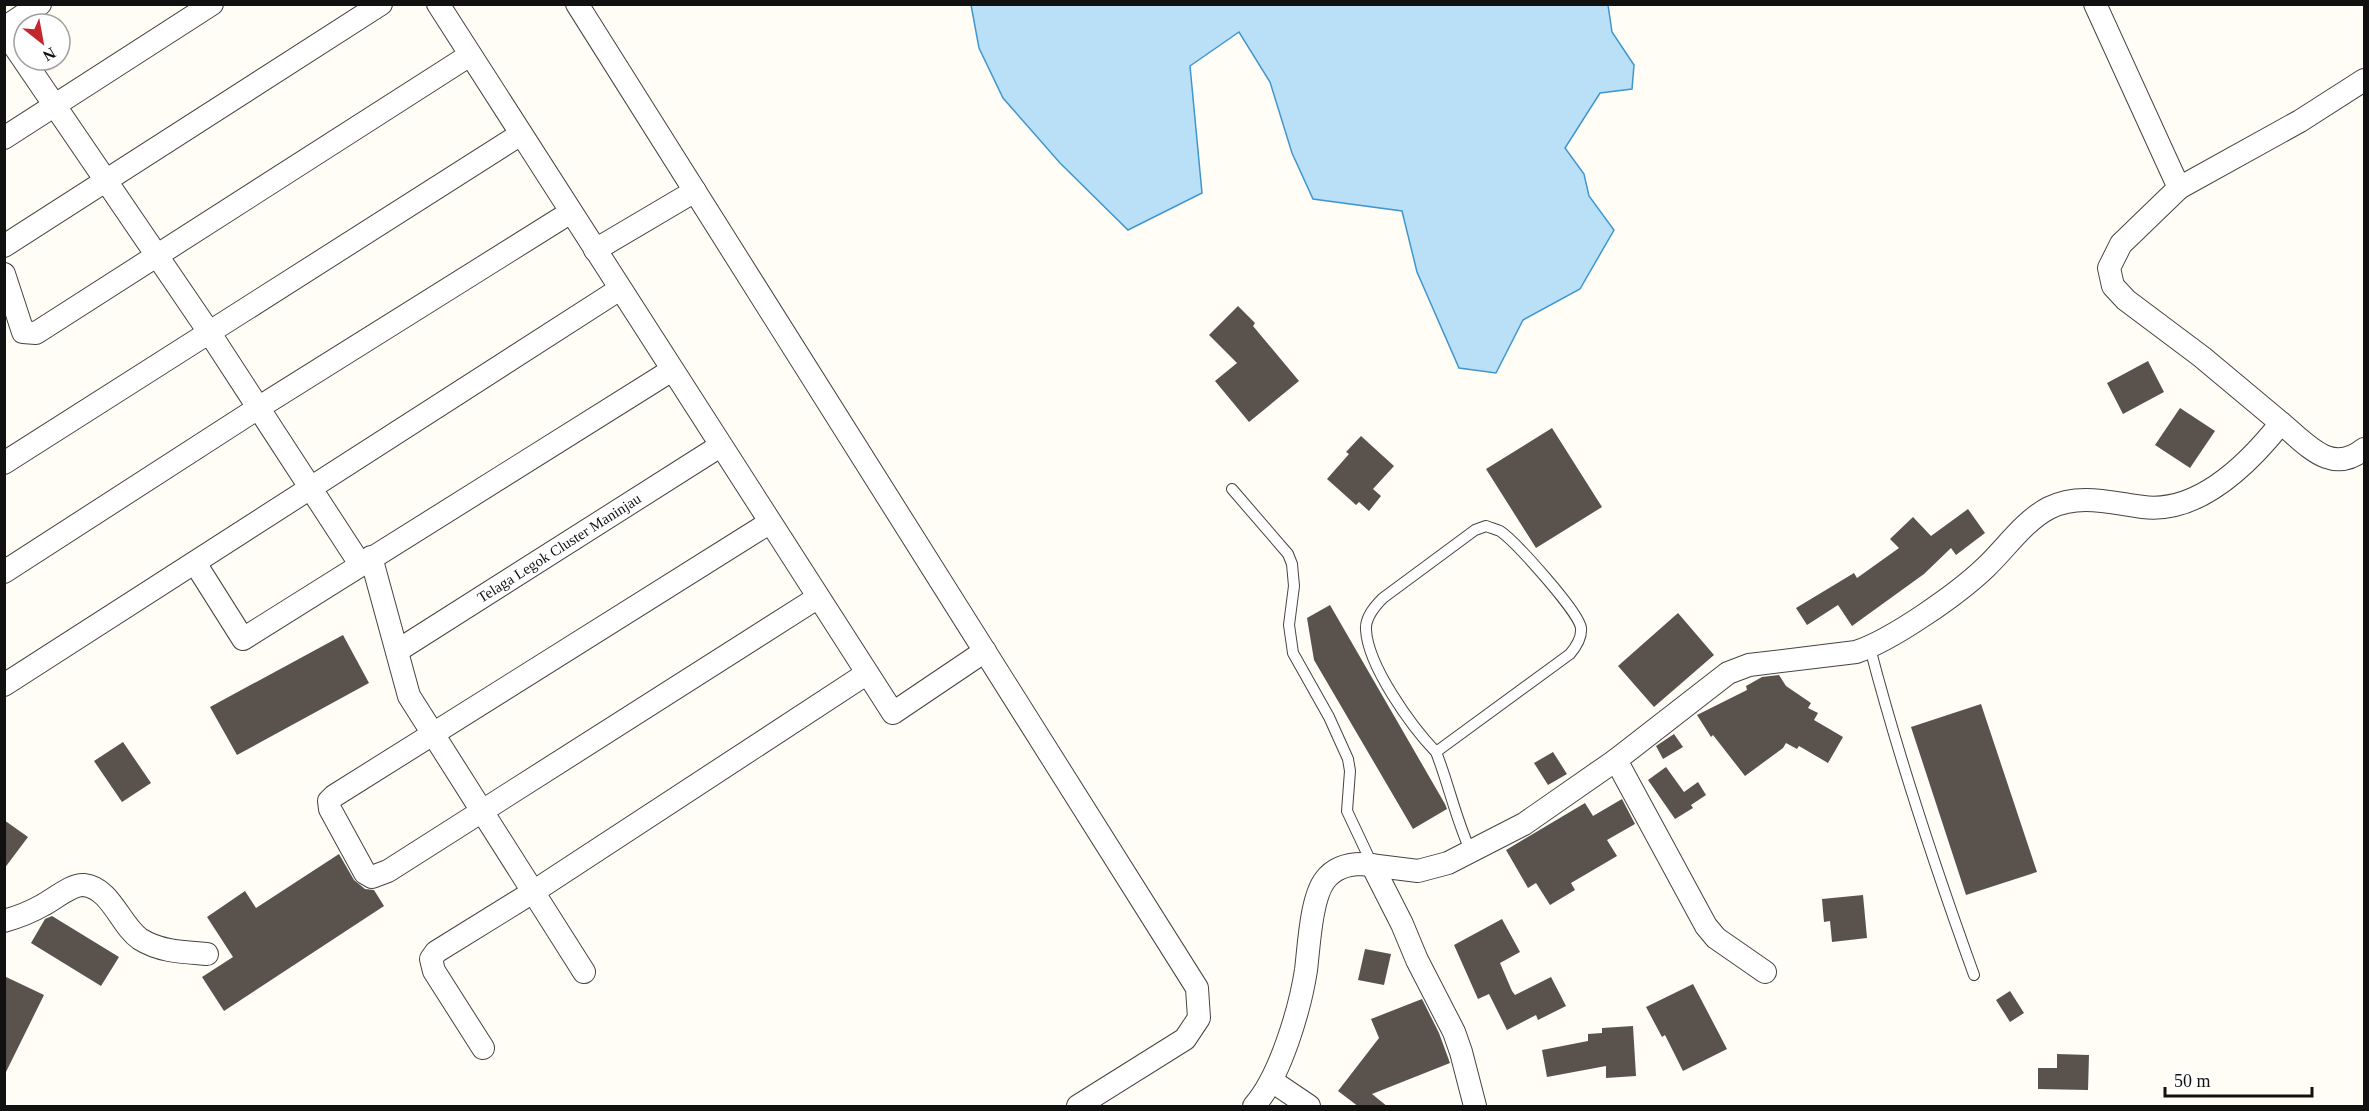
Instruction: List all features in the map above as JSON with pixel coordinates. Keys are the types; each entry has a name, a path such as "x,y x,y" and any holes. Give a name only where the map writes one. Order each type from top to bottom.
{"street":[{"path":"40,4 4,30 105,182 209,332 311,488 366,561 397,651 409,696 584,972"},
{"path":"4,138 212,4"},
{"path":"4,246 381,4"},
{"path":"438,4 817,598 893,713 985,651"},
{"path":"577,4 1197,988 1199,1018 1185,1038 1078,1107"},
{"path":"2095,4 2179,188"},
{"path":"4,274 23,332 36,333 470,55"},
{"path":"2364,80 2300,122 2179,188 2121,244 2109,268 2113,286 2126,300 2202,357 2316,451 2328,458 2342,461 2357,455 2364,449"},
{"path":"4,463 521,134"},
{"path":"595,250 694,191"},
{"path":"4,572 258,408 571,212"},
{"path":"4,685 620,290"},
{"path":"195,563 243,639 672,370"},
{"path":"1254,1107 1272,1081 1300,996 1313,916 1325,880 1336,870 1344,866 1372,865 1418,871 1448,863 1524,824 1616,760 1723,676 1737,668 1839,655 1870,648 1975,577 2024,527 2046,510 2060,503 2085,499 2146,508 2172,506 2217,485 2234,473 2260,449 2281,423"},
{"name":"Telaga Legok Cluster Maninjau","path":"397,651 720,446"},
{"path":"769,523 334,796 329,801 330,809 365,873 372,877 388,871 817,598"},
{"path":"483,1048 434,971 431,959 436,952 533,892 866,674"},
{"path":"1616,760 1706,926 1716,938 1765,972"},
{"path":"1372,865 1454,1032 1475,1107"},
{"path":"4,921 42,906 75,887 85,885 102,895 130,931 150,944 160,949 207,954"},
{"path":"1272,1081 1309,1107"}],"lane":[{"path":"1232,489 1288,554 1292,564 1294,586 1289,626 1293,653 1329,717 1348,759 1350,771 1347,811 1372,865"},
{"path":"1436,752 1570,654 1580,638 1581,628 1577,618 1555,590 1509,539 1498,530 1486,526 1475,530 1383,598 1375,606 1365,629 1375,663 1399,706 1436,752 1448,783 1463,835 1471,852"},
{"path":"1870,648 1892,733 1923,833 1974,975"}],"water":[{"path":"971,5 1608,5 1612,32 1634,65 1632,89 1600,93 1565,148 1584,174 1589,196 1614,230 1580,289 1523,320 1496,373 1459,368 1417,272 1402,211 1313,199 1292,153 1270,82 1239,32 1190,66 1202,193 1128,230 1060,163 1003,98 979,48"}],"building":[{"path":"1238,306 1255,323 1253,326 1299,381 1249,422 1215,381 1237,363 1209,335"},
{"path":"2148,361 2164,392 2123,414 2107,383"},
{"path":"2180,408 2215,431 2190,468 2155,445"},
{"path":"1552,428 1602,507 1536,548 1486,469"},
{"path":"1361,436 1394,466 1373,489 1381,496 1369,511 1359,502 1356,505 1327,479 1349,454 1346,452"},
{"path":"1968,509 1985,533 1956,555 1951,548 1924,574 1852,626 1838,605 1807,625 1796,608 1854,573 1857,578 1899,548 1890,539 1913,517 1931,536"},
{"path":"1330,605 1447,809 1413,829 1314,660 1307,618"},
{"path":"1678,613 1714,655 1654,707 1618,666"},
{"path":"343,635 369,683 237,755 210,707"},
{"path":"1779,675 1786,686 1811,703 1808,708 1818,713 1814,720 1843,737 1828,763 1799,746 1797,749 1786,743 1783,748 1745,776 1713,735 1711,737 1697,715 1747,690 1746,686 1762,677"},
{"path":"1981,704 2037,872 1966,895 1911,727"},
{"path":"1674,734 1683,747 1663,759 1656,746"},
{"path":"123,742 151,783 122,802 94,761"},
{"path":"1553,752 1567,774 1548,785 1534,763"},
{"path":"1666,767 1684,792 1698,782 1706,795 1691,805 1693,808 1675,819 1648,780"},
{"path":"1622,799 1635,824 1607,840 1617,856 1571,883 1575,890 1550,905 1536,883 1528,888 1506,850 1585,803 1593,816"},
{"path":"4,820 28,837 4,869"},
{"path":"339,854 354,880 365,889 374,890 384,906 224,1011 202,977 233,957 207,917 245,891 256,908"},
{"path":"1863,895 1867,938 1832,942 1830,921 1824,922 1822,899"},
{"path":"52,916 119,957 101,986 31,943 45,919"},
{"path":"1502,919 1520,952 1500,963 1512,991 1515,995 1551,977 1566,1006 1538,1020 1536,1015 1507,1030 1489,994 1478,999 1454,945"},
{"path":"1365,949 1391,954 1384,985 1358,980"},
{"path":"4,976 44,995 4,1076"},
{"path":"1693,984 1727,1049 1683,1071 1665,1035 1662,1037 1646,1007"},
{"path":"2010,991 2024,1013 2010,1022 1996,1000"},
{"path":"1422,999 1439,1033 1450,1063 1372,1094 1388,1107 1359,1107 1338,1091 1379,1038 1371,1019"},
{"path":"1633,1026 1636,1076 1606,1078 1606,1066 1547,1077 1542,1050 1588,1041 1588,1034 1602,1033 1602,1028"},
{"path":"2057,1054 2089,1055 2088,1090 2038,1089 2038,1068 2057,1068"}]}
